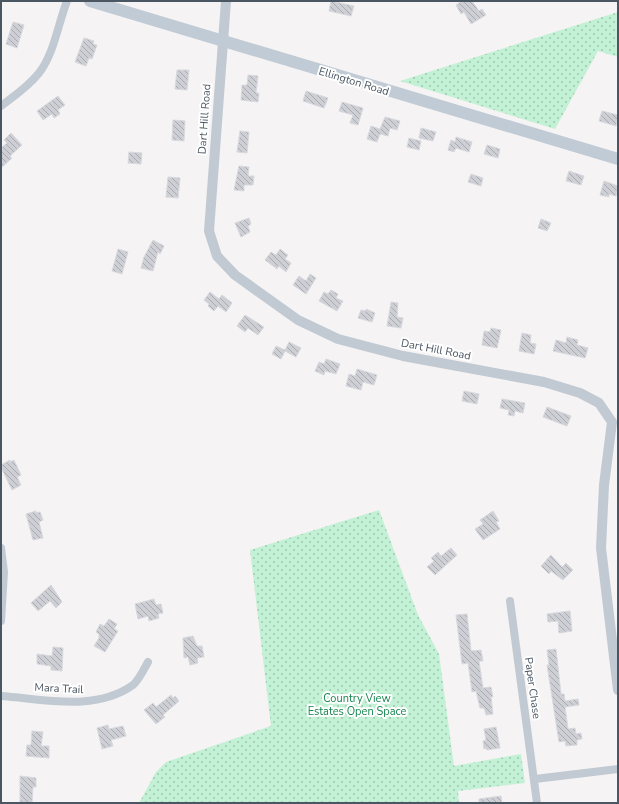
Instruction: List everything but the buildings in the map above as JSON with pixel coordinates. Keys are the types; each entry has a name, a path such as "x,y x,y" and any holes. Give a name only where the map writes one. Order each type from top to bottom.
{"main road":[{"name":"Ellington Road","path":"90,1 618,159"}],"street":[{"path":"1,106 27,86 40,72 50,52 67,1"},
{"name":"Dart Hill Road","path":"226,1 209,231 217,256 235,275 298,320 338,338 403,356 544,382 580,393 600,403 613,413 604,485 601,548 618,690"},
{"path":"1,548 4,572 1,621"},
{"name":"Paper Chase","path":"510,601 537,803"},
{"name":"Mara Trail","path":"1,696 78,702 110,697 134,684 148,662"},
{"path":"535,779 618,769"}],"green space":[{"path":"618,12 618,57 598,51 555,129 400,81"},
{"name":"Country View Estates Open Space","path":"379,510 418,615 439,654 454,766 521,754 525,783 458,791 459,803 139,803 156,772 166,762 271,726 250,550"}]}
